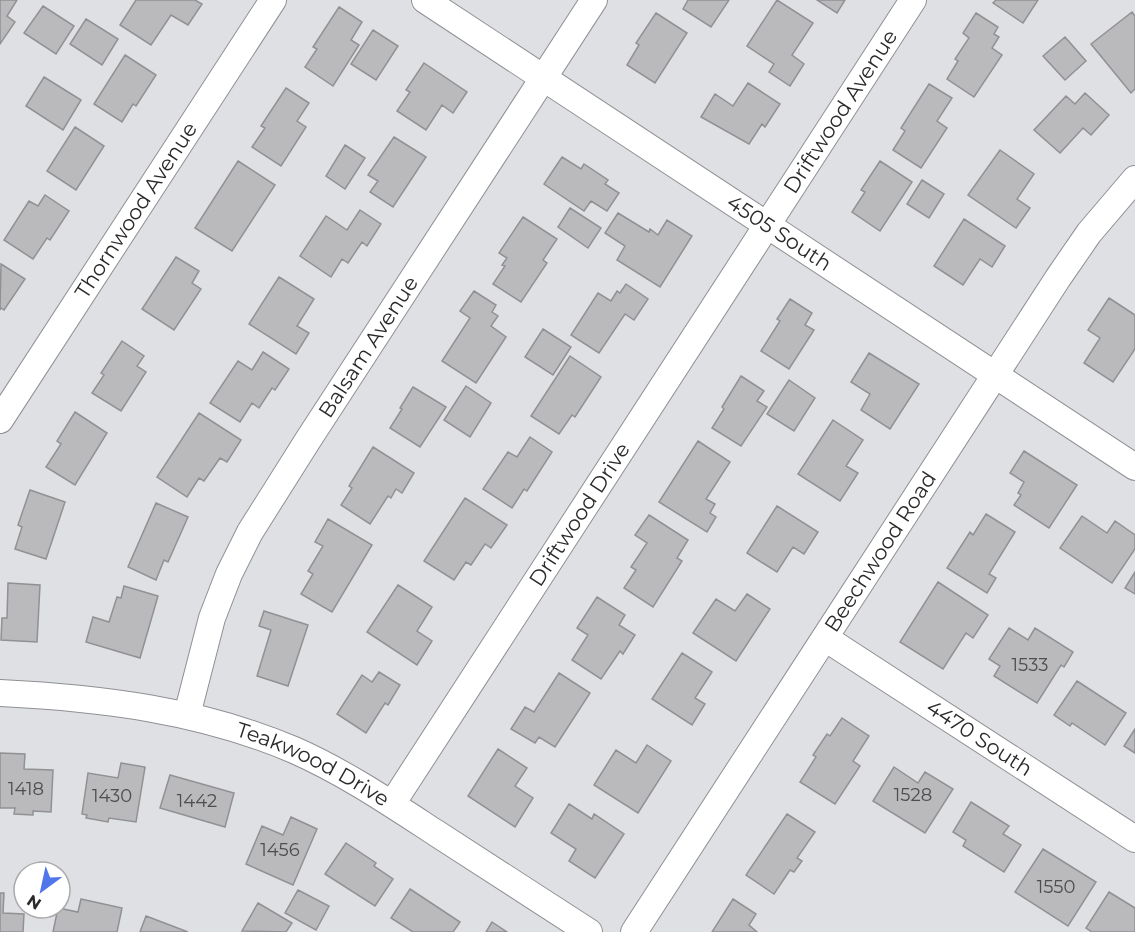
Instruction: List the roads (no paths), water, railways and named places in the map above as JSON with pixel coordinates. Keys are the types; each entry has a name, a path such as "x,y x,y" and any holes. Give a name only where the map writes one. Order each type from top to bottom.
{"street":[{"name":"Thornwood Avenue","path":"0,420 273,0"},
{"name":"4505 South","path":"425,0 1135,467"},
{"name":"Balsam Avenue","path":"187,715 212,618 229,574 250,532 594,0"},
{"name":"Driftwood Avenue","path":"768,224 913,0"},
{"name":"Beechwood Road","path":"634,932 1089,233 1135,180"},
{"name":"Driftwood Drive","path":"392,804 768,224"},
{"name":"4470 South","path":"825,638 1135,839"},
{"name":"Teakwood Drive","path":"0,693 109,701 187,715 294,750 344,775 392,804 589,932"}]}
